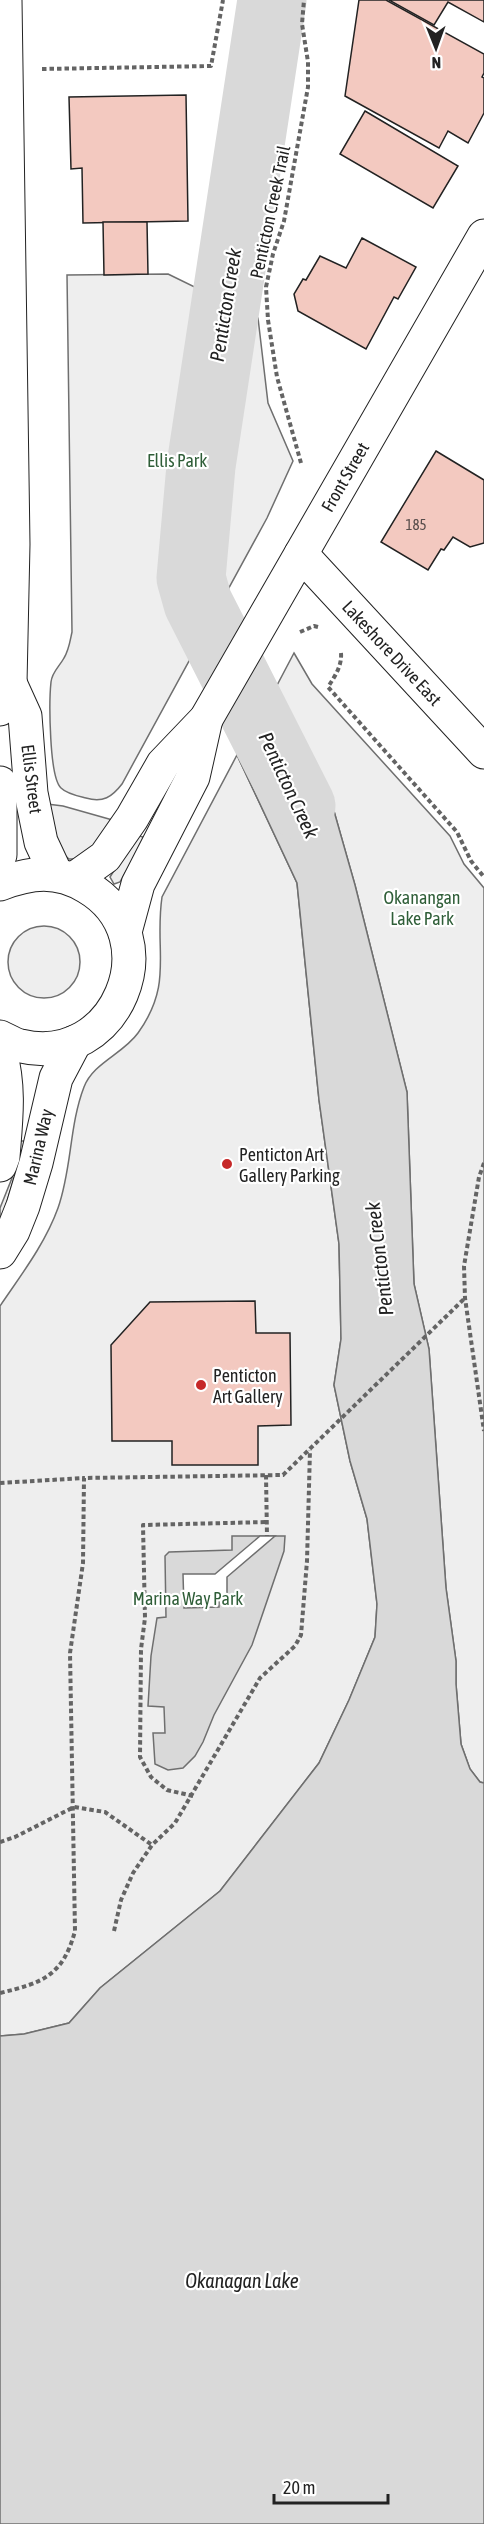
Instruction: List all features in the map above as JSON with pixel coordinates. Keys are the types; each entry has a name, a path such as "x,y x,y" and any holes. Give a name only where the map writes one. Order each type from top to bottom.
{"street":[{"name":"Ellis Street","path":"5,0 13,544 5,696 25,716 31,793 41,842 65,876"},
{"name":"Front Street","path":"65,876 105,856 132,818 163,764 206,719 484,236"},
{"name":"Lakeshore Drive East","path":"301,554 484,752"},
{"name":"Front Street","path":"125,932 138,884 193,777 206,719"},
{"name":"Ellis Street","path":"0,783 0,855"},
{"path":"0,884 24,874 65,876 96,892 113,909 125,932 129,951 129,970 125,988 117,1006 106,1021 92,1033 75,1042 48,1048 21,1046 0,1037"},
{"name":"Marina Way","path":"0,1252 13,1231 23,1206 36,1163 56,1078 75,1042"},
{"name":"Marina Way","path":"0,1051 7,1077 3,1157 0,1165"}],"path":[{"path":"6,70 212,66 223,0"},
{"name":"Penticton Creek Trail","path":"301,463 277,377 268,320 266,287 273,254 284,221 308,87 308,62 302,24 304,0"},
{"path":"314,626 324,630"},
{"path":"340,646 342,660 328,687 457,832 471,861 484,877"},
{"path":"484,1163 479,1177 464,1266 465,1298 484,1431"},
{"path":"0,1483 84,1478 284,1475 465,1298"},
{"path":"114,1931 120,1900 133,1873 152,1845 175,1823 193,1796 260,1678 295,1646 301,1635 307,1561 310,1450"},
{"path":"266,1475 267,1536"},
{"path":"0,1993 45,1979 63,1960 75,1931 70,1653 83,1563 84,1478"},
{"path":"193,1796 167,1790 151,1777 140,1757 141,1649 145,1618 143,1525 267,1522"},
{"path":"0,1842 15,1837 74,1807 105,1812 152,1845"}],"green space":[{"name":"Ellis Park","path":"168,274 258,318 268,403 293,461 267,518 122,784 107,798 97,800 66,792 61,788 54,769 51,738 52,678 67,652 72,632 67,275"},
{"name":"Okanangan Lake Park","path":"294,653 312,684 450,836 464,864 484,888 484,1783 480,1782 470,1769 461,1744 456,1661 446,1588 429,1349 414,1284 407,1092 355,885 328,790 274,691"},
{"name":"Marina Way Park","path":"237,755 297,883 319,1100 339,1244 341,1339 334,1385 350,1461 367,1519 377,1604 375,1637 349,1700 319,1763 220,1891 100,1988 69,2023 24,2034 0,2036 0,1306 39,1247 53,1221 63,1193 79,1102 88,1079 94,1071 132,1040 149,1015 159,982 162,897"},
{"path":"47,804 63,806 116,821 108,835 75,859 69,859 61,852"},
{"path":"136,835 143,837 144,841 120,882 114,884 110,877"},
{"path":"44,926 64,932 74,942 80,962 74,982 64,992 44,998 24,992 14,982 8,962 14,942 24,932"},
{"path":"21,1141 25,1141 0,1225 0,1208 12,1178"}],"water":[{"name":"Okanagan Lake","path":"274,691 328,790 355,885 407,1092 414,1284 429,1349 446,1588 456,1661 461,1744 470,1769 480,1782 484,1783 484,2524 0,2524 0,2036 24,2034 69,2023 100,1988 220,1891 319,1763 349,1700 375,1637 377,1604 367,1519 350,1461 334,1385 341,1339 339,1244 319,1100 297,883 237,755"},
{"path":"232,1536 285,1536 284,1551 252,1645 214,1715 203,1742 195,1756 183,1768 168,1770 155,1764 153,1733 165,1733 164,1707 148,1706 151,1656 157,1618 166,1617 165,1556 169,1552 232,1550"}],"pier":[{"path":"260,1536 275,1536 227,1577 227,1596 219,1596 219,1607 184,1608 183,1574 215,1574"}],"building":[{"path":"359,0 386,0 484,54 482,77 484,78 484,113 468,143 448,131 439,148 345,96"},
{"path":"389,0 484,0 484,22 448,2 434,25"},
{"path":"186,95 188,221 83,223 82,168 71,169 69,97"},
{"path":"365,111 458,166 433,208 340,154"},
{"path":"103,222 147,222 148,274 104,275"},
{"path":"362,238 416,267 398,299 394,297 366,349 298,311 294,294 303,279 306,280 320,256 346,268"},
{"path":"436,451 484,480 484,543 470,547 453,537 444,550 441,549 428,570 381,542"},
{"name":"Penticton Art Gallery","path":"255,1301 256,1333 290,1333 291,1425 258,1426 258,1465 172,1465 172,1441 112,1441 111,1345 150,1302"}],"waterway":[{"name":"Penticton Creek","path":"272,0 201,466 191,578 198,603 301,806"}],"place":[{"name":"Penticton Art Gallery Parking","path":"227,1164"},
{"name":"Penticton Art Gallery","path":"201,1385"}]}
